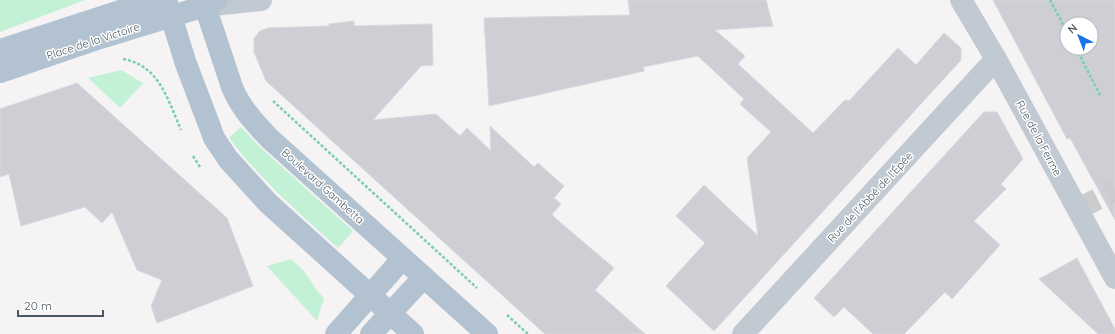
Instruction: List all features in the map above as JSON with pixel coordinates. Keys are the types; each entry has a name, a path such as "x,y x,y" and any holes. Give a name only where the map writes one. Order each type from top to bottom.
{"main road":[{"name":"Place de la Victoire","path":"0,50 154,0"},
{"name":"Place de la Victoire","path":"0,72 168,8 208,2"},
{"name":"Boulevard Gambetta","path":"208,2 232,87 236,98 249,116 269,138 487,334"},
{"path":"168,8 186,64 214,138 228,159 262,198 413,334"},
{"path":"336,334 403,258"},
{"path":"371,334 424,277"}],"street":[{"path":"208,2 261,0"},
{"name":"Rue de la Ferme","path":"961,0 996,59 1115,278"},
{"name":"Rue de l'Abbé de l'Épée","path":"743,334 996,59"}],"path":[{"path":"1050,0 1059,17"},
{"path":"1080,56 1101,97"},
{"path":"269,97 478,288"},
{"path":"506,314 528,334"}],"green space":[{"path":"0,0 85,0 0,32"},
{"path":"121,70 143,83 120,108 88,78"},
{"path":"241,127 261,148 353,231 338,248 281,196 241,153 229,138"},
{"path":"291,259 304,271 318,292 324,298 317,321 267,266"}],"building":[{"path":"628,0 766,0 773,26 715,30 745,56 738,64 813,133 845,100 849,101 898,48 916,65 944,33 961,48 961,60 714,331 666,286 705,243 676,216 704,185 758,236 747,158 771,132 740,104 744,99 698,56 643,67 644,71 489,106 484,18 630,15"},
{"path":"993,0 1115,0 1115,220 1070,138 1067,139"},
{"path":"354,21 354,26 432,24 433,65 421,66 373,120 436,114 460,136 467,128 491,151 490,126 534,167 538,163 564,186 554,198 561,204 552,214 614,268 595,290 645,334 545,334 266,81 254,52 254,38 260,31 268,28 329,26 329,24"},
{"path":"77,83 227,218 253,286 157,323 151,306 162,280 137,270 112,212 102,223 85,207 21,226 9,174 0,177 0,109"},
{"path":"984,112 997,112 1023,159 1001,184 1006,189 974,221 1000,245 952,299 945,292 904,334 873,334 844,307 834,317 814,298"},
{"path":"1077,258 1115,329 1115,334 1098,334 1039,279"}],"tunnel":[{"path":"1078,209 1115,190"}]}
